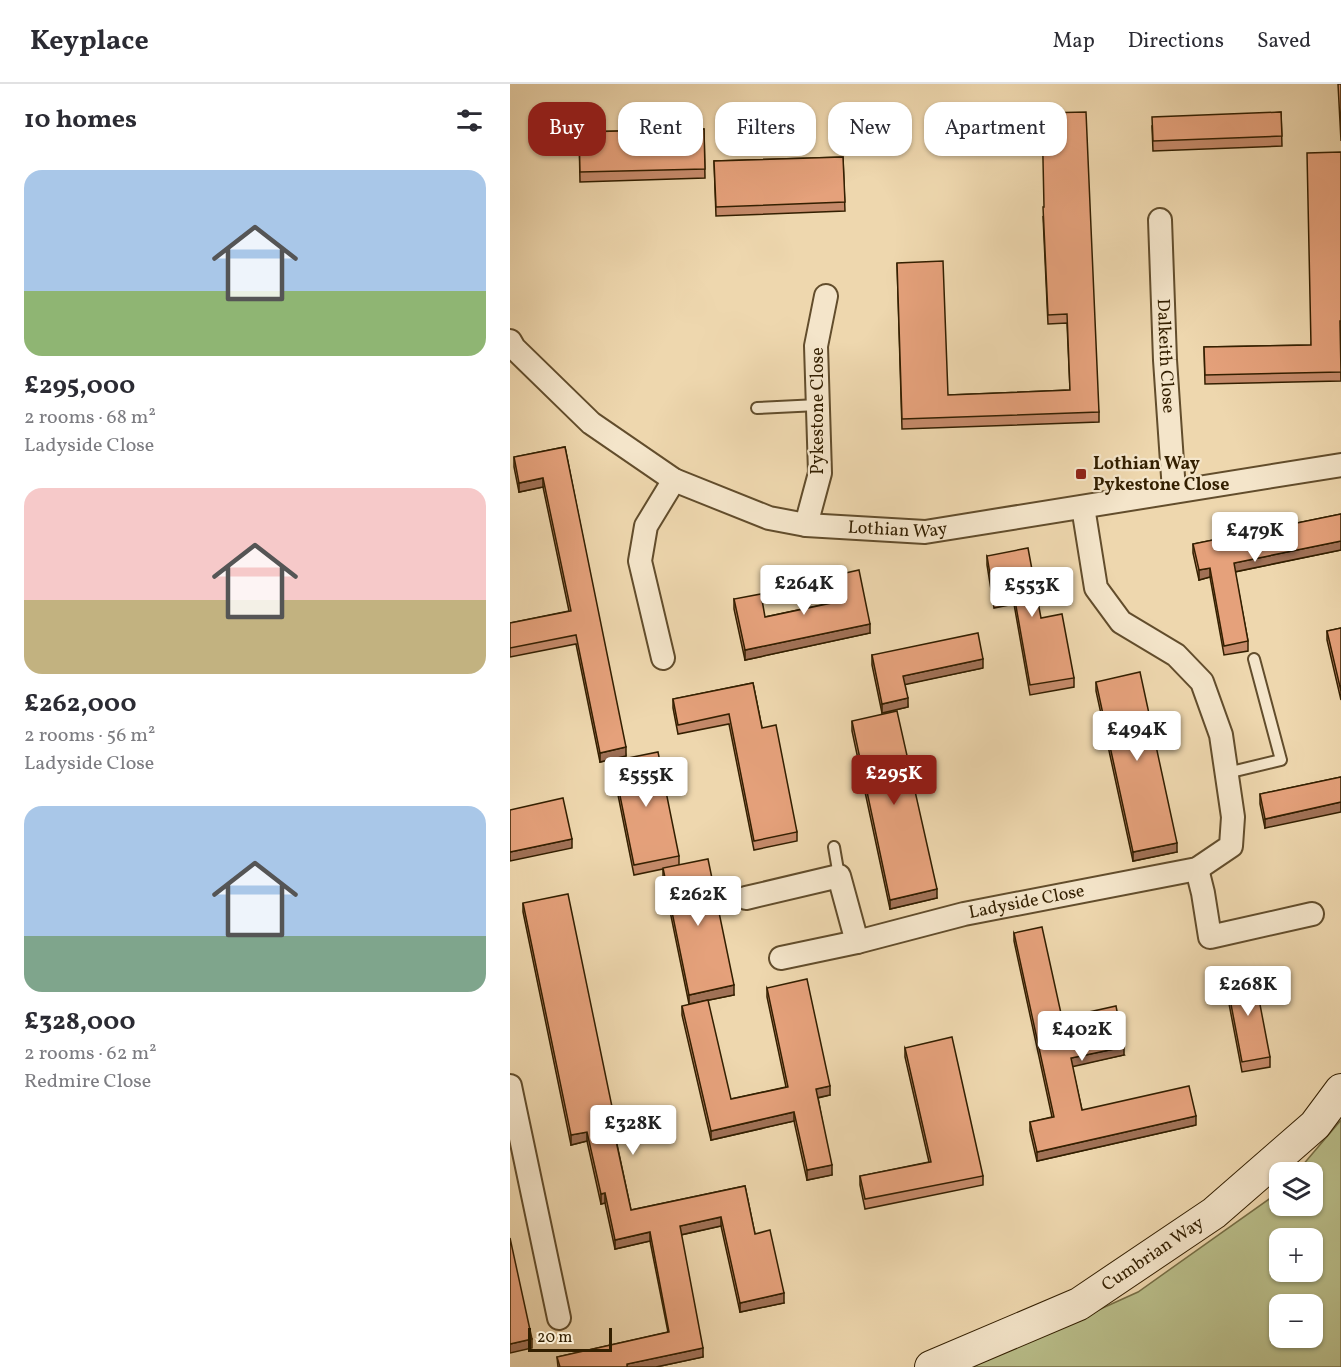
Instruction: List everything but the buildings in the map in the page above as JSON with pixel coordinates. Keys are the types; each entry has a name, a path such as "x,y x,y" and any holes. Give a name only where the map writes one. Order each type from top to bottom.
{"street":[{"name":"Dalkeith Close","path":"1161,220 1165,360 1174,491"},
{"name":"Pykestone Close","path":"806,525 820,473 816,346 826,296"},
{"name":"Lothian Way","path":"511,347 591,423 674,480 769,518 806,525 924,532 1341,465"},
{"path":"663,658 640,561 646,526 674,480"},
{"name":"Ladyside Close","path":"782,958 857,942 964,914 1197,869 1231,846 1233,817 1221,735 1202,682 1176,655 1121,622 1096,588 1083,507"},
{"path":"1197,869 1210,937 1312,914"},
{"path":"746,898 839,876 857,942"},
{"path":"510,1086 559,1318"},
{"name":"Cumbrian Way","path":"931,1367 1079,1304 1214,1213 1315,1125 1341,1089"}],"lane":[{"path":"757,408 818,405"},
{"path":"1227,773 1281,760 1254,659"},
{"path":"834,848 839,876"}],"green space":[{"path":"1341,1120 1341,1367 972,1367 1138,1292 1269,1199 1269,1216 1323,1216 1323,1162 1305,1162"}],"place":[{"name":"Lothian Way Pykestone Close","path":"1081,474"}]}
